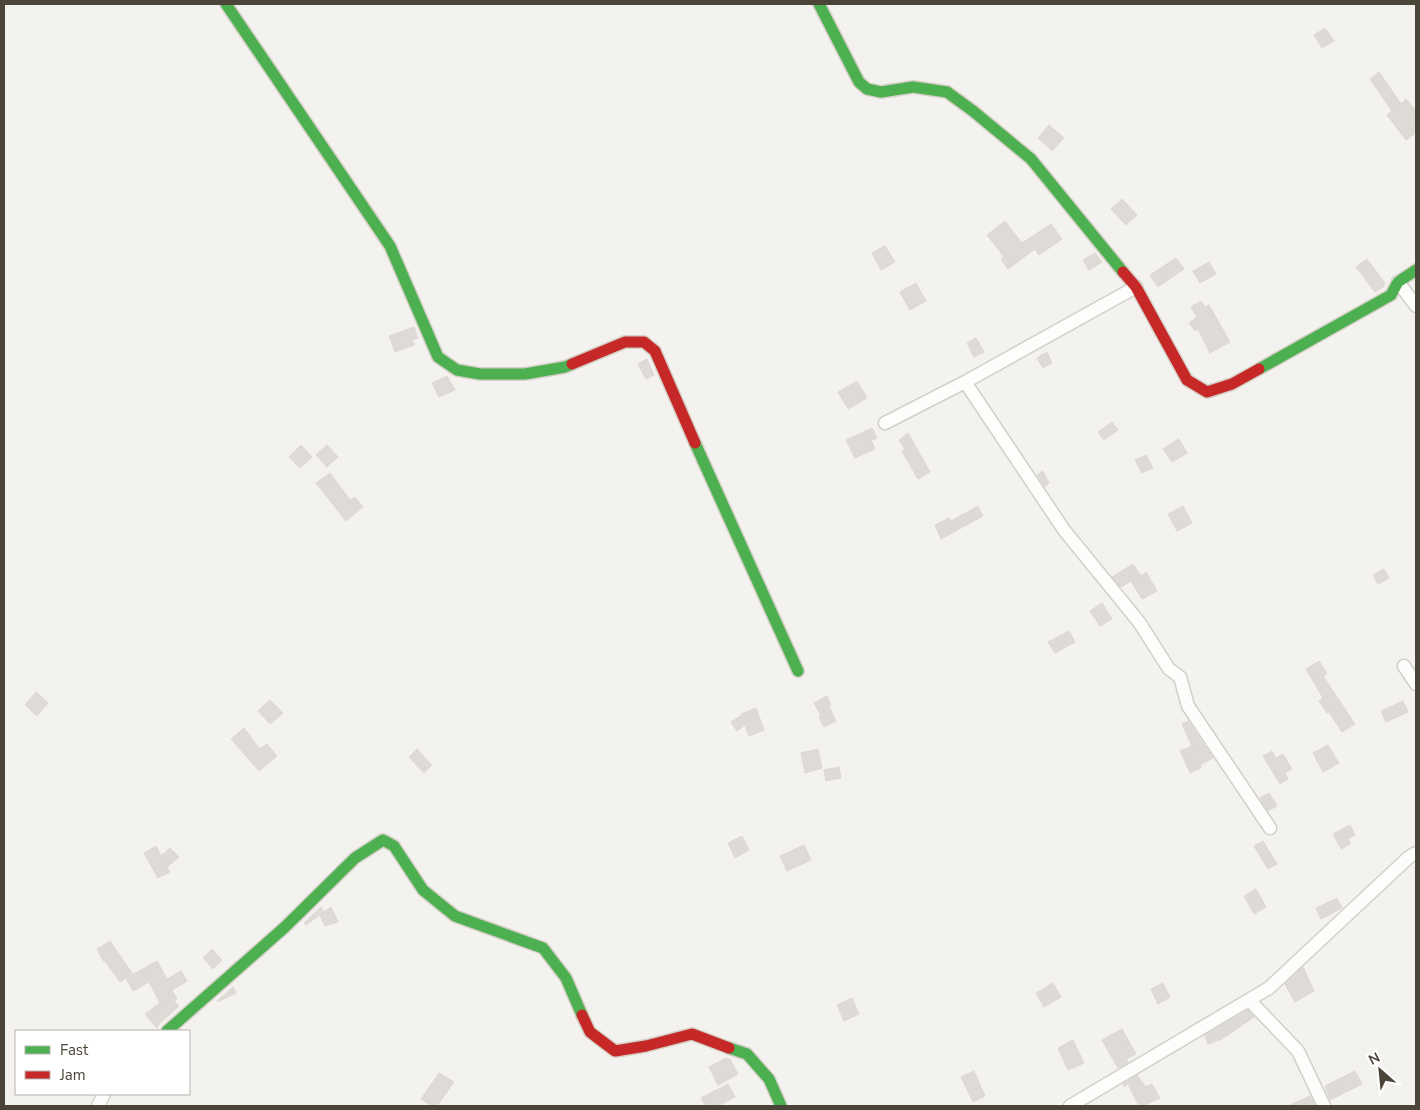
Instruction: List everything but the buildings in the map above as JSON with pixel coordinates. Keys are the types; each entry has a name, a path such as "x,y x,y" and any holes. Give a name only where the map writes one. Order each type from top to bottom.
{"street":[{"path":"226,4 390,246 438,357 457,370 480,374 525,374 565,367 625,342 644,342 655,350 798,670"},
{"path":"819,4 859,82 867,89 881,92 913,87 946,92 973,111 1031,159 1136,287 1187,380 1207,392 1232,384 1391,296 1398,282 1416,270"},
{"path":"1398,282 1416,306"},
{"path":"885,422 965,382 1136,287"},
{"path":"965,382 1064,530 1139,622 1169,669 1180,677 1188,706 1270,828"},
{"path":"1404,666 1416,684"},
{"path":"167,1030 285,927 355,858 383,840 394,846 424,890 455,916 543,948 566,978 590,1032 615,1050 646,1046 692,1034 747,1054 768,1079 782,1106"},
{"path":"1070,1106 1269,988 1409,857 1416,853"},
{"path":"1249,1000 1298,1051 1324,1106"}],"traffic: fast":[{"path":"226,4 390,246 438,357 457,370 480,374 525,374 572,364"},
{"path":"819,4 859,82 867,89 881,92 913,87 947,92 1031,159 1123,272"},
{"path":"1259,369 1391,295 1398,282 1416,270"},
{"path":"695,443 798,671"},
{"path":"168,1030 285,927 355,858 383,840 394,846 423,890 455,916 543,948 566,978 582,1015"},
{"path":"729,1048 747,1054 769,1079 781,1106"}],"traffic: jam":[{"path":"1123,272 1136,287 1187,380 1207,392 1232,384 1259,369"},
{"path":"572,364 625,342 644,342 655,351 695,443"},
{"path":"582,1015 590,1032 615,1051 646,1046 692,1034 729,1048"}]}
